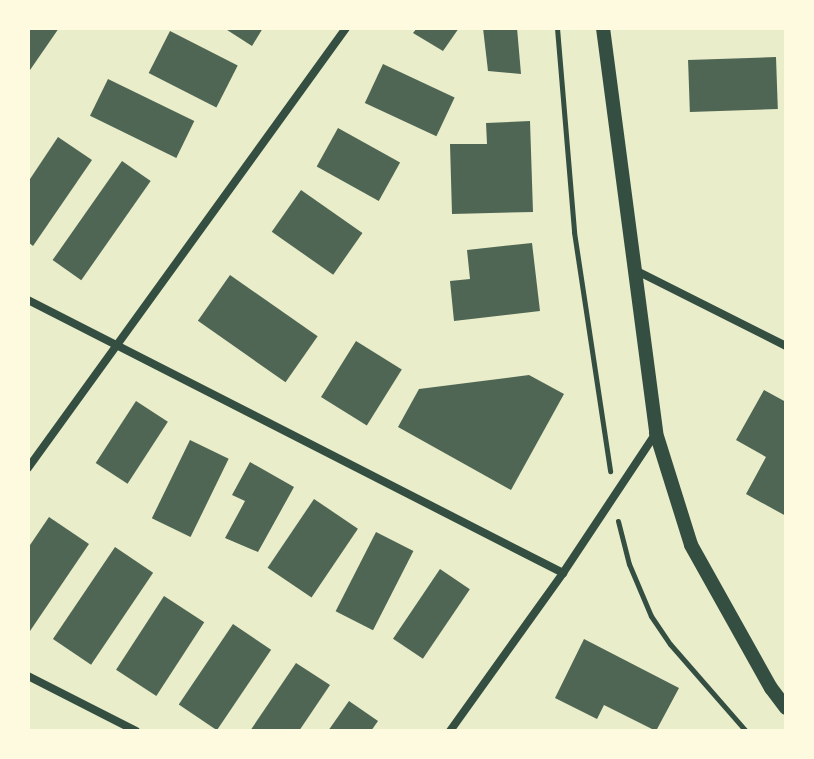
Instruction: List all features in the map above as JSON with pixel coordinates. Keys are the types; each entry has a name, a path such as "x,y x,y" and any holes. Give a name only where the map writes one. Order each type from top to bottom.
{"street":[{"path":"28,468 346,28"},
{"path":"603,28 656,433 691,545 771,688 786,708"},
{"path":"632,268 786,346"},
{"path":"28,300 563,573"},
{"path":"450,731 563,573 613,492 656,433"},
{"path":"28,676 136,731"}],"path":[{"path":"557,28 574,232 613,492 629,564 651,616 670,644 746,731"}],"building":[{"path":"28,28 59,28 28,73"},
{"path":"224,28 263,28 252,46"},
{"path":"417,28 459,28 443,51 413,33"},
{"path":"483,28 517,28 521,74 488,71"},
{"path":"170,31 238,66 216,107 149,73"},
{"path":"776,57 778,109 690,112 688,60"},
{"path":"383,64 455,97 436,136 365,103"},
{"path":"108,79 194,121 176,158 90,116"},
{"path":"530,121 533,212 452,214 450,144 487,144 486,123"},
{"path":"338,128 400,162 379,201 317,166"},
{"path":"58,137 92,160 33,246 28,242 28,182"},
{"path":"122,161 151,181 81,280 53,260"},
{"path":"301,190 362,233 333,275 272,232"},
{"path":"532,243 540,311 454,321 450,281 470,279 467,250"},
{"path":"230,275 318,336 286,382 198,321"},
{"path":"356,341 402,370 367,426 321,397"},
{"path":"529,375 564,394 511,490 398,427 419,389"},
{"path":"764,390 786,402 786,516 746,494 766,457 736,440"},
{"path":"136,401 168,422 128,484 96,463"},
{"path":"190,440 229,459 191,537 152,518"},
{"path":"250,462 294,487 258,552 225,538 245,501 232,495"},
{"path":"314,499 358,529 312,597 268,568"},
{"path":"49,517 89,544 28,634 28,548"},
{"path":"376,532 413,551 373,630 336,611"},
{"path":"115,547 153,573 91,665 53,639"},
{"path":"440,569 470,589 423,659 393,639"},
{"path":"164,596 204,622 156,696 116,670"},
{"path":"233,624 271,650 217,730 179,704"},
{"path":"584,639 679,688 656,731 604,705 597,719 555,698"},
{"path":"296,663 330,685 299,731 250,731"},
{"path":"349,701 378,721 371,731 328,731"}]}
